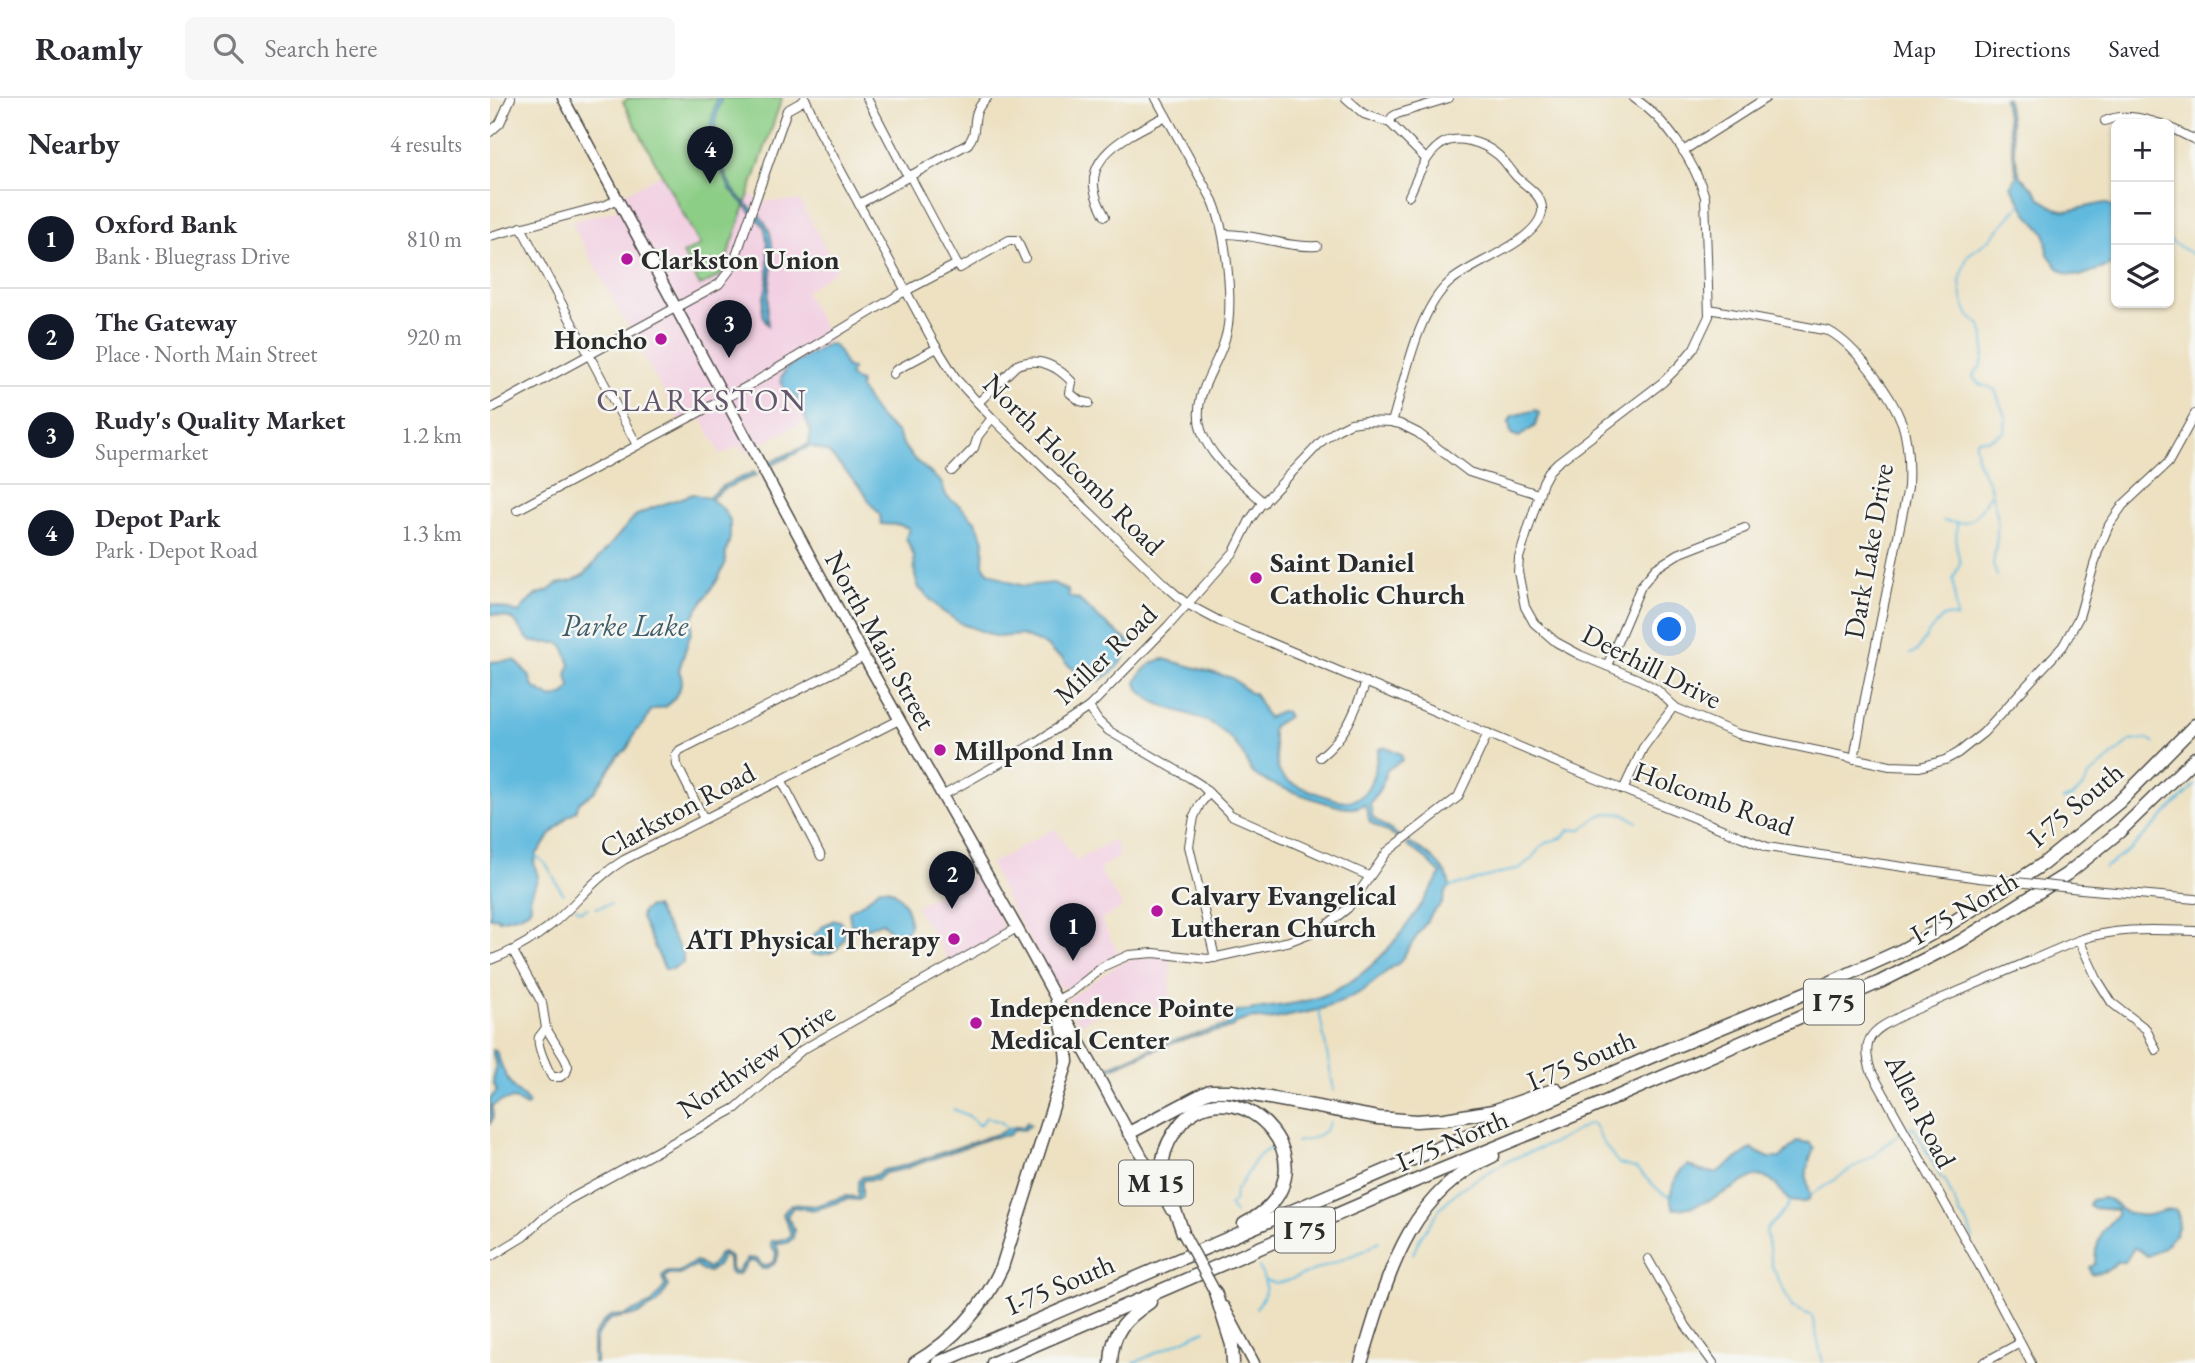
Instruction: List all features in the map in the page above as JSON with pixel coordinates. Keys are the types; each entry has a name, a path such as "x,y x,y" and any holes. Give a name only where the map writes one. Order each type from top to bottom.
{"highway":[{"name":"I-75 South","path":"937,1363 1900,951 1985,903 2043,864 2119,802 2195,725"},
{"name":"I-75 North","path":"993,1363 1880,982 1961,941 2067,874 2120,831 2195,758"},
{"path":"915,1363 945,1342 970,1318 989,1292 1002,1267 1067,1062 1057,1000"},
{"path":"1129,1133 1203,1094 1219,1091 1399,1121 1445,1119 1510,1106 1662,1052"},
{"path":"1183,1233 1163,1169 1163,1159 1172,1136 1186,1118 1216,1106 1234,1107 1259,1117 1274,1132 1280,1143 1285,1163 1280,1190 1271,1205 1259,1217 1208,1248"},
{"path":"1361,1363 1399,1250 1409,1231 1430,1204 1460,1176 1479,1164 1557,1128 1582,1112"},
{"path":"1111,1363 1117,1332 1129,1316 1179,1284"},
{"path":"1215,1292 1232,1345 1233,1363"}],"main road":[{"name":"M 15","path":"563,98 725,398"},
{"name":"North Main Street","path":"725,398 864,657 1057,1000 1183,1233"},
{"name":"M 15","path":"1183,1233 1254,1363"}],"street":[{"path":"490,132 500,123 511,98"},
{"path":"867,98 905,172 910,176 960,268 1009,240 1017,240 1026,258"},
{"path":"859,204 968,144 973,137 975,113 987,98"},
{"path":"1156,98 1213,201 1223,234 1228,326 1223,345 1202,390 1199,420 1202,432 1212,452 1264,503"},
{"path":"1346,98 1364,114 1390,123 1426,159"},
{"path":"1390,123 1392,117 1397,114 1449,98"},
{"name":"Deerhill Drive","path":"1634,98 1657,117 1700,179 1705,197 1709,316 1694,348 1681,364 1663,382 1557,463 1549,471 1538,494 1519,558 1518,572 1524,607 1534,623 1556,642 1656,689 1674,706 1748,738 1907,768 1932,765 1958,753 1983,733 2063,646 2079,617 2098,551 2109,525 2123,505 2168,463 2195,414"},
{"path":"1683,151 1766,98"},
{"path":"490,409 719,284 732,267 787,110 805,99"},
{"name":"North Holcomb Road","path":"805,99 820,132 957,380 992,418 1144,566 1187,604 1246,632"},
{"path":"1105,216 1095,195 1094,181 1101,159 1115,145 1166,116"},
{"path":"2105,121 2116,117 2145,119"},
{"path":"2174,130 2195,140"},
{"path":"1409,196 1426,159 1438,146 1451,140 1471,141 1491,149 1517,178 1536,194 1542,206 1538,221 1512,245 1464,272 1439,294 1415,343 1392,422 1418,433 1469,472 1538,494"},
{"path":"490,236 606,205 618,199"},
{"path":"521,228 637,445"},
{"path":"1223,234 1245,235 1300,247 1317,246"},
{"path":"517,510 725,398 957,264"},
{"name":"Dark Lake Drive","path":"1709,309 1829,331 1836,335 1856,351 1903,426 1909,462 1908,488 1854,759"},
{"path":"893,374 937,348"},
{"path":"978,403 1017,365 1025,362 1046,363 1059,369 1072,382 1070,393 1080,401 1089,403"},
{"path":"952,471 974,448 978,436 992,418"},
{"name":"Miller Road","path":"942,796 1035,743 1089,707 1234,552 1250,520 1322,441 1351,423 1392,422"},
{"path":"1607,666 1641,586 1656,568 1678,554 1745,528"},
{"name":"Holcomb Road","path":"1246,632 1623,790 1768,847 1979,878 2195,899"},
{"path":"704,819 677,765 676,755 680,750 864,657"},
{"path":"1321,757 1339,740 1349,725 1366,682"},
{"path":"1623,790 1643,748 1674,706"},
{"path":"1089,707 1109,731 1190,778 1231,815 1369,876"},
{"name":"Clarkston Road","path":"490,960 513,951 552,925 606,871 899,720"},
{"path":"1057,1000 1104,966 1129,955 1154,953 1198,959 1215,958 1290,941 1323,928 1348,908 1379,861 1396,844 1458,797 1488,733"},
{"path":"782,781 821,856"},
{"path":"1209,793 1194,817 1189,846 1215,958"},
{"name":"Northview Drive","path":"490,1257 523,1237 568,1200 736,1108 802,1050 1017,928"},
{"name":"Allen Road","path":"2031,1363 1871,1071 1866,1045 1882,1026 1905,1014 2079,940 2126,930 2195,931"},
{"path":"2079,940 2097,979 2112,1003 2146,1029 2156,1050"},
{"path":"513,951 542,1003 546,1028 568,1066 566,1073 560,1077 552,1077 538,1043 546,1028"},
{"path":"1648,1258 1686,1326 1713,1363"},
{"path":"1983,1363 2020,1343"}],"shaded area":[{"path":"661,174 700,245 721,275 749,194 761,201 800,201 837,269 805,292 830,340 809,353 823,380 828,409 745,453 740,445 721,455 702,419 683,428 571,222 616,210 622,195"},
{"path":"1055,828 1076,861 1114,839 1120,856 1099,869 1123,907 1101,920 1119,954 1064,989 1055,983 1009,905 990,864"},
{"path":"978,873 1002,924 1002,933 950,963 915,906"},
{"path":"1155,956 1171,959 1169,1007 1130,1007 1126,999 1079,1024 1067,1002 1069,998 1122,962"}],"green space":[{"path":"629,98 782,98 721,275 700,286 683,254 700,245 623,102"}],"water":[{"path":"717,98 722,98 715,130 722,168 736,193 762,219 770,233 772,256 768,325 762,308 768,277 766,232 764,226 730,189 716,159 711,123"},
{"path":"2004,98 2007,98 2020,176 2041,199 2066,211 2105,203 2111,206 2111,264 2080,276 2068,274 2058,268 2048,254 2045,233 2029,216 2011,186 2017,176"},
{"path":"832,344 847,368 852,368 849,375 860,382 860,389 878,416 898,434 914,459 941,482 947,497 975,521 984,540 983,564 987,571 1024,586 1053,583 1068,590 1069,597 1078,599 1129,642 1131,645 1124,658 1113,671 1100,680 1086,680 1046,645 1021,635 998,637 962,624 942,611 919,588 914,556 906,538 909,528 881,524 880,515 863,490 828,452 810,446 771,466 769,463 809,444 811,432 795,396 784,392 781,378 787,368"},
{"path":"1536,410 1539,413 1535,426 1519,437 1511,434 1509,422 1512,416"},
{"name":"Parke Lake","path":"754,472 756,475 723,489 711,499 723,509 730,520 730,538 725,564 718,579 693,616 679,670 682,679 680,688 674,699 667,706 651,710 627,749 618,756 595,791 579,803 576,811 553,832 536,855 534,863 538,877 530,898 529,910 499,920 497,917 490,918 490,662 515,660 529,675 533,687 552,698 565,694 570,687 567,675 570,665 563,645 530,641 512,619 490,614 490,604 519,613 536,595 585,574 635,516 693,494 708,498 722,486"},
{"path":"1164,659 1232,678 1250,693 1254,693 1268,718 1281,711 1285,712 1288,717 1273,726 1272,730 1278,769 1287,780 1300,787 1335,800 1352,800 1366,791 1374,773 1379,749 1385,747 1401,754 1402,760 1387,770 1382,785 1370,804 1373,818 1399,836 1397,838 1370,822 1365,804 1354,808 1342,807 1260,778 1252,772 1235,743 1218,728 1205,720 1150,699 1136,683 1147,667"},
{"path":"1408,843 1435,860 1445,873 1450,887 1442,904 1433,912 1399,963 1363,991 1318,1010 1268,1020 1252,1018 1236,1023 1231,1028 1191,1037 1110,1069 1108,1067 1162,1044 1228,1025 1229,1014 1313,999 1335,991 1355,979 1372,965 1403,931 1441,874 1423,856 1407,846"},
{"path":"880,888 893,891 902,900 910,926 904,934 894,936 882,922 860,931 851,925 849,912"},
{"path":"649,907 655,907 683,954 683,963 672,969 665,969 641,918 642,912"},
{"path":"835,920 840,921 844,929 842,942 826,954 812,954 808,946 812,938 822,927"},
{"path":"492,1050 496,1051 510,1083 529,1104 526,1106 514,1099 501,1101 492,1106 493,1117 490,1125 490,1099 497,1091 493,1082 496,1066"},
{"path":"1027,1122 1031,1125 1024,1130 1015,1129 1009,1135 990,1138 904,1169 885,1173 878,1179 864,1180 862,1197 859,1200 847,1199 815,1210 793,1207 787,1216 794,1230 793,1238 787,1243 775,1243 777,1260 767,1268 762,1269 756,1262 749,1261 739,1274 732,1275 729,1272 728,1259 723,1255 717,1266 709,1272 702,1271 696,1265 680,1275 667,1275 665,1279 669,1286 657,1304 636,1315 611,1319 606,1323 596,1337 596,1363 593,1363 593,1336 604,1321 610,1316 625,1315 652,1303 665,1286 662,1277 667,1272 679,1272 696,1261 708,1269 723,1252 731,1258 733,1272 737,1272 748,1258 757,1259 763,1266 772,1263 776,1252 771,1241 790,1236 783,1214 791,1204 815,1206 845,1196 858,1197 858,1181 862,1177 876,1175 1011,1128 1024,1127"},
{"path":"1797,1141 1809,1143 1814,1148 1807,1171 1811,1195 1808,1201 1790,1200 1770,1179 1752,1177 1705,1202 1674,1209 1671,1198 1673,1185 1679,1173 1688,1165 1700,1171 1716,1173 1751,1149 1769,1158 1780,1158"},
{"path":"2104,1198 2123,1211 2138,1215 2176,1210 2179,1217 2176,1232 2167,1244 2154,1253 2147,1256 2134,1248 2125,1262 2116,1262 2108,1270 2091,1274 2090,1267 2095,1264 2102,1231 2117,1215 2117,1210 2093,1208 2089,1205 2091,1200"}],"waterway":[{"path":"1997,576 1993,565 1997,515 1989,483 1978,463 1975,443 1978,439 1988,440 2005,431 2006,419 1995,390 1980,384 1973,376 1982,364 1984,336 1981,326 1969,316 1963,303 1960,282 1968,255 1989,240 2021,204"},
{"path":"2174,243 2195,256"},
{"path":"1943,521 1959,523 1971,520 1990,493"},
{"path":"1910,654 1917,651 1943,617 1957,618 1953,579 1960,563 1956,545 1957,522"},
{"path":"2063,800 2072,797 2084,786 2089,776 2130,741 2148,739 2154,743"},
{"path":"2104,868 2131,849 2195,785"},
{"path":"1450,887 1520,868 1547,842 1562,838 1569,830 1582,829 1607,813 1625,814 1637,822"},
{"path":"536,857 546,865 564,894"},
{"path":"596,908 611,904"},
{"path":"576,908 581,911 588,908"},
{"path":"1319,1010 1334,1091"},
{"path":"953,1109 969,1116 978,1125 986,1117 1001,1122 1008,1129"},
{"path":"1296,1142 1321,1134 1330,1122"},
{"path":"1413,1254 1419,1240 1442,1206 1460,1189 1507,1161 1558,1141 1590,1123 1594,1125 1619,1164 1635,1168 1662,1193 1671,1197"},
{"path":"1908,1129 1913,1126 1941,1178 1945,1180 1973,1239"},
{"path":"1811,1195 1875,1154 1900,1133"},
{"path":"1235,1213 1229,1205 1234,1202 1235,1191 1259,1156 1272,1148"},
{"path":"1790,1201 1766,1230 1772,1266 1792,1307 1812,1316 1823,1363"},
{"path":"1265,1280 1276,1283 1287,1281 1366,1250 1379,1241"},
{"path":"1256,1308 1265,1288 1259,1267"},
{"path":"1134,1363 1205,1330"}],"place":[{"name":"Depot Park","path":"710,184"},
{"name":"Clarkston Union","path":"627,259"},
{"name":"Honcho","path":"661,339"},
{"name":"Rudy's Quality Market","path":"729,358"},
{"name":"Saint Daniel Catholic Church","path":"1256,578"},
{"name":"Millpond Inn","path":"940,750"},
{"name":"The Gateway","path":"952,909"},
{"name":"Calvary Evangelical Lutheran Church","path":"1157,911"},
{"name":"ATI Physical Therapy","path":"954,939"},
{"name":"Oxford Bank","path":"1073,961"},
{"name":"Independence Pointe Medical Center","path":"976,1023"}],"district":[{"name":"CLARKSTON","path":"702,400"}]}
